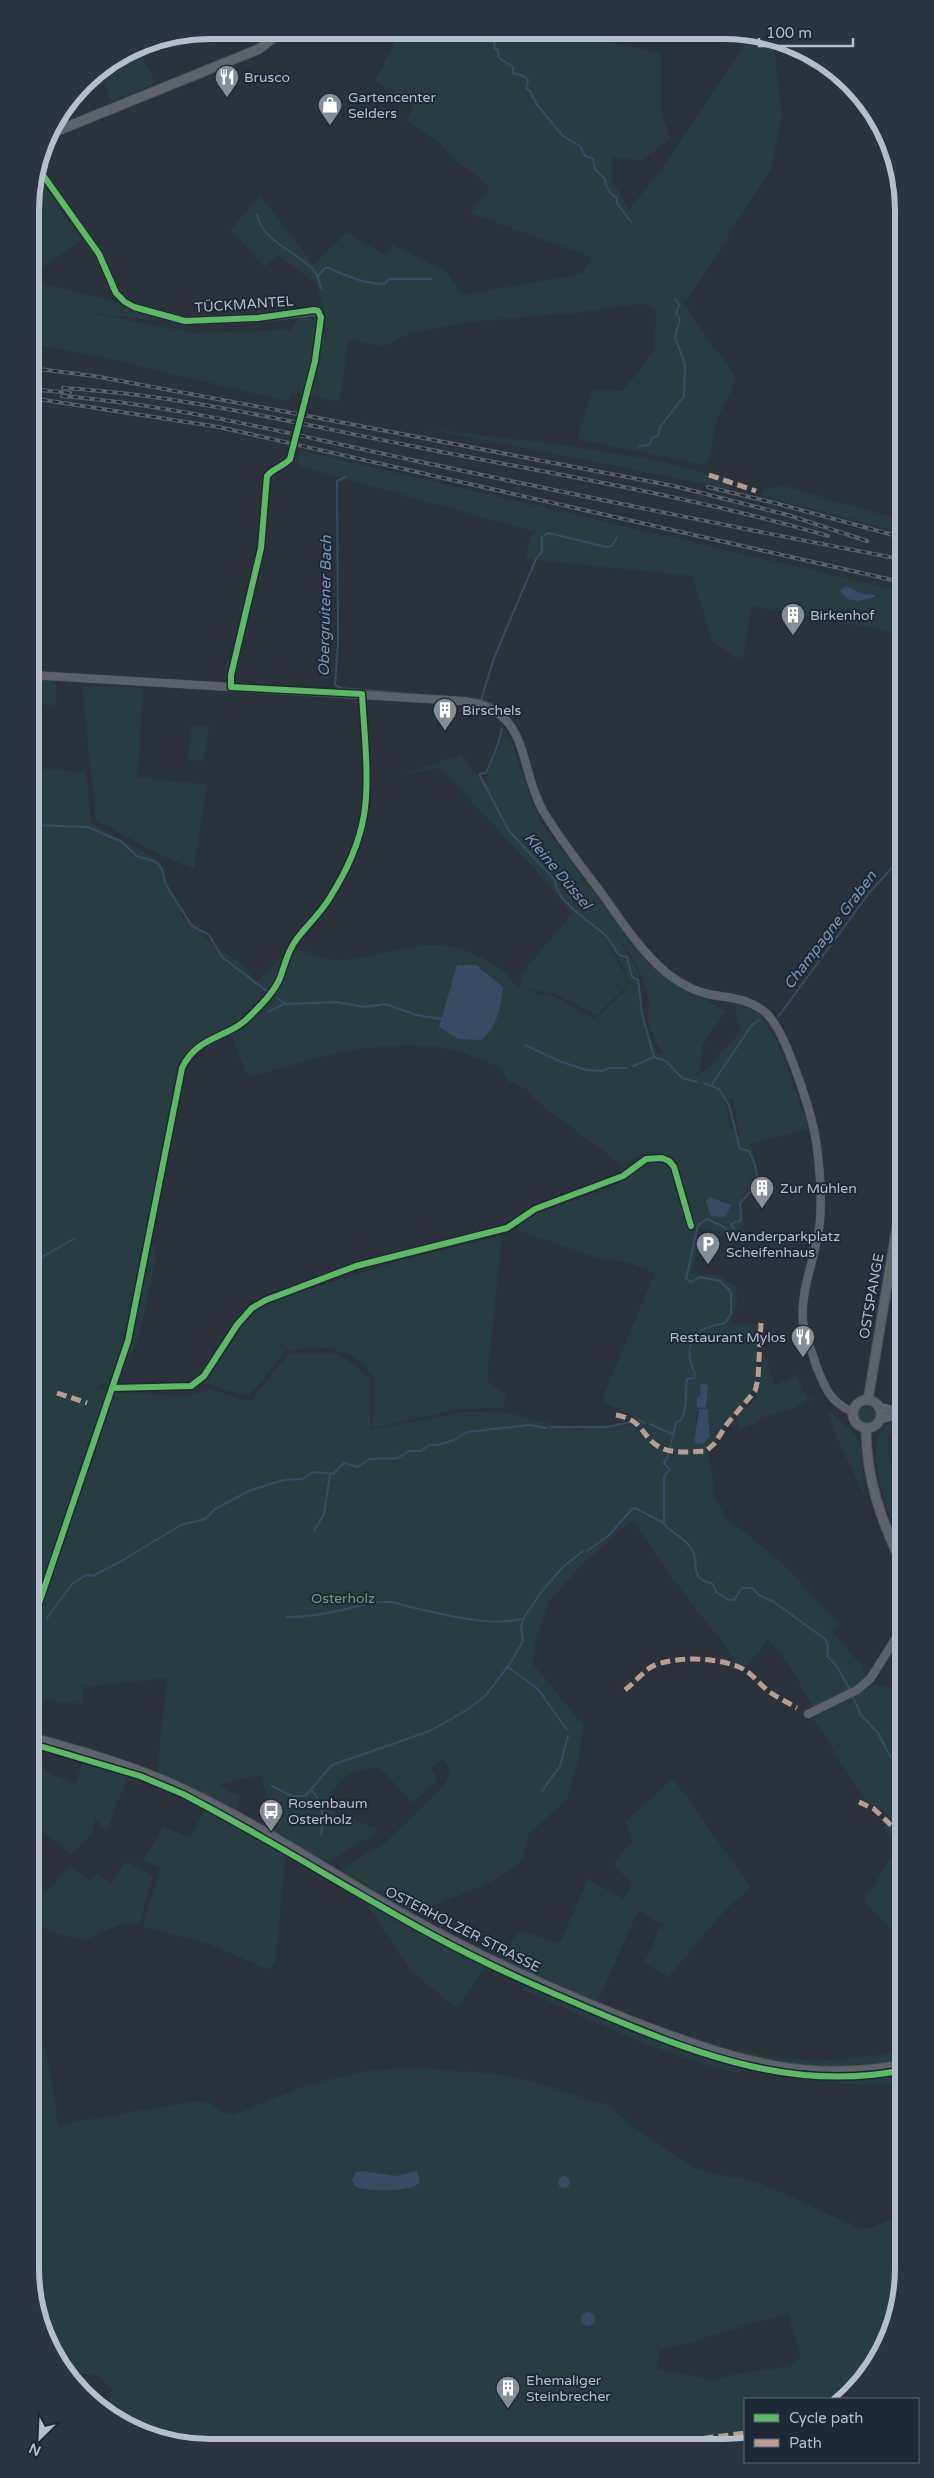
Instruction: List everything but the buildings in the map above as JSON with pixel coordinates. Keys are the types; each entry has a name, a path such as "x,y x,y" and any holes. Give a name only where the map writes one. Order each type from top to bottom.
{"main road":[{"path":"58,130 259,49 272,39"},
{"name":"OSTSPANGE","path":"868,1400 895,1238"},
{"path":"868,1400 879,1407 880,1420 875,1426 866,1429 856,1424 853,1412 858,1403 868,1400"},
{"path":"866,1429 873,1490 886,1532 895,1551"},
{"name":"OSTERHOLZER STRASSE","path":"39,1740 128,1766 184,1789 466,1948 565,1994 632,2022 698,2046 774,2068 827,2073 856,2072 895,2066"}],"street":[{"name":"TÜCKMANTEL","path":"43,175 99,254 116,293 124,302 134,307 185,321 258,318 318,311"},
{"path":"39,675 463,701 485,706 506,719 516,732 534,790 544,811 567,848 648,952 669,974 688,986 706,994 750,1002 764,1011 775,1024 811,1114 821,1177 820,1224 803,1298 803,1323 826,1390 833,1399 853,1412"},
{"path":"879,1407 895,1410"},
{"path":"880,1420 895,1415"},
{"path":"808,1714 849,1695 870,1679 895,1640"}],"green space":[{"path":"396,39 602,39 602,41 661,53 661,113 671,139 641,160 613,157 612,180 629,210 661,169 744,47 744,40 774,47 782,114 771,169 690,296 682,303 736,377 717,420 710,454 705,465 581,440 578,436 593,390 623,391 654,351 656,309 643,303 573,313 470,322 412,333 383,346 348,339 340,401 292,393 289,402 111,359 39,346 39,283 118,303 160,321 86,312 194,333 291,330 304,308 322,305 317,284 277,255 265,267 231,230 260,195 313,264 347,233 385,255 392,244 448,272 462,295 583,274 591,257 470,213 490,186 454,160 441,144 407,121 414,104 375,82"},
{"path":"141,53 156,83 111,103 104,81 69,114 97,81 124,62"},
{"path":"41,182 81,240 39,269 39,199"},
{"path":"429,429 563,445 660,461 719,476 735,490"},
{"path":"299,450 895,590 895,632 751,606 743,661 713,642 692,576 525,559 533,531 298,466"},
{"path":"785,486 895,518 895,530 762,496 763,489"},
{"path":"39,678 51,680 56,684 56,705 39,704"},
{"path":"82,686 143,688 138,777 207,785 194,869 162,856 96,820"},
{"path":"192,725 209,727 204,761 187,759"},
{"name":"Osterholz","path":"504,735 511,738 531,800 541,822 630,940 651,965 677,985 726,1011 702,1046 700,1072 693,1074 696,1076 709,1067 741,1031 735,1013 737,1002 759,1013 777,1041 809,1129 749,1144 755,1158 755,1172 751,1186 742,1198 744,1233 739,1237 703,1228 695,1229 698,1244 691,1274 718,1275 736,1286 737,1304 729,1324 757,1325 758,1370 754,1390 712,1443 705,1448 711,1466 715,1499 727,1519 780,1561 840,1625 833,1632 864,1669 862,1671 868,1677 858,1688 861,1693 874,1684 895,1690 895,1849 884,1828 888,1814 866,1801 814,1720 811,1704 788,1663 768,1639 748,1665 732,1669 733,1660 725,1645 689,1601 632,1520 581,1566 549,1601 536,1638 533,1664 583,1725 579,1756 568,1798 528,1835 523,1861 485,1885 413,1914 341,1869 386,1842 445,1785 451,1770 443,1758 431,1769 438,1780 413,1803 379,1767 356,1772 338,1783 330,1796 336,1814 371,1827 377,1827 377,1832 325,1865 260,1824 269,1802 260,1775 218,1785 240,1796 237,1810 157,1772 167,1678 83,1687 83,1704 39,1700 39,769 86,772 91,823 158,860 183,918 196,925 211,944 238,961 257,982 284,954 295,949 333,960 349,960 423,945 443,945 459,948 482,958 505,972 515,985 521,987 521,974 572,914 537,872 441,768 404,774 461,754 472,771 485,780","holes":["615,936 628,951 641,976 651,1004 648,1010 651,1030 664,1055 657,1053 644,1019 639,975 631,958","605,941 621,963 626,975 628,988 595,1019 551,995 538,995 524,988 555,994 597,1015 626,987 625,974","253,1011 257,1012 230,1032 248,1077 320,1057 369,1048 418,1045 450,1049 501,1067 508,1081 531,1091 532,1098 622,1165 648,1151 651,1166 640,1169 618,1184 550,1208 512,1228 603,1260 627,1262 655,1273 601,1401 633,1416 632,1426 600,1425 580,1431 500,1411 463,1412 370,1430 370,1378 337,1353 288,1354 250,1402 211,1389 188,1396 120,1393 96,1388 104,1383 111,1384 137,1345 156,1259 155,1246 144,1245 174,1088 186,1052 238,1022","733,1098 740,1136 730,1127 725,1103","709,1197 720,1202 727,1213 725,1217 709,1210","708,1385 706,1407 699,1396 701,1394 700,1389","707,1409 710,1436 695,1424 698,1411"]},
{"path":"502,1236 487,1381 507,1395 503,1408 460,1409 372,1428 375,1377 356,1357 328,1348 286,1350 249,1396 205,1383 247,1319 258,1309 283,1297 400,1261"},
{"path":"764,1354 775,1385 797,1375 807,1399 822,1394 793,1408 757,1419 758,1422 740,1430 736,1418 756,1398"},
{"path":"867,1406 873,1409 876,1415 873,1421 867,1424 861,1421 858,1415 861,1409"},
{"path":"827,1409 850,1429 860,1443 865,1497 839,1443"},
{"path":"895,1422 895,1426 887,1438 890,1466 894,1466 895,1527 881,1486 876,1451 878,1437 884,1427"},
{"path":"39,1752 46,1772 75,1784 83,1762 128,1776 106,1832 94,1815 93,1833 71,1854 42,1831 39,1834"},
{"path":"673,1778 751,1888 726,1909 668,1977 644,1963 662,1924 638,1911 597,2003 500,1960 520,1931 560,1943 588,1879 623,1899 632,1884 613,1864 633,1840 625,1822"},
{"path":"206,1807 286,1854 275,1965 267,1969 204,1942 143,1927 160,1867 143,1861 163,1826 190,1838"},
{"path":"895,1849 895,1933 867,1904 864,1896 873,1887"},
{"path":"125,1862 153,1875 139,1925 126,1922 83,1941 39,1927 39,1900 70,1866 89,1880 96,1874 112,1884"},
{"path":"367,1903 487,1966 456,2008 413,1973"},
{"path":"522,1983 603,2019 685,2052 741,2069 740,2073 684,2058 629,2037 523,1990"},
{"path":"39,2026 50,2071 58,2125 196,2101 209,2103 219,2111 233,2115 307,2085 361,2072 411,2067 504,2075 535,2082 609,2106 627,2122 695,2168 712,2174 751,2180 856,2227 871,2228 895,2217 895,2279 892,2301 878,2344 866,2363 853,2381 835,2398 744,2398 744,2438 188,2438 155,2430 134,2422 109,2406 112,2390 97,2375 74,2372 56,2344 42,2301 39,2279","holes":["367,2171 381,2175 397,2176 405,2173 411,2187 387,2191 369,2190","788,2313 801,2359 789,2367 745,2372 711,2380 657,2369 660,2351"]},
{"path":"738,2049 779,2058 800,2060 841,2059 895,2052 895,2083 878,2085 843,2084 816,2067 774,2064 741,2056"}],"water":[{"path":"847,586 862,594 875,595 875,597 858,601 847,599 840,590"},
{"path":"457,965 476,965 503,987 495,1022 482,1040 458,1039 439,1027"},
{"path":"709,1197 731,1205 725,1217 711,1216 706,1201"},
{"path":"702,1384 708,1385 706,1407 697,1408 697,1399 701,1394 700,1386"},
{"path":"699,1409 707,1409 708,1412 710,1436 703,1444 694,1443"},
{"path":"362,2171 396,2176 417,2171 420,2182 415,2186 399,2190 379,2191 362,2189 356,2187 352,2180 356,2172"},
{"path":"564,2176 570,2182 564,2188 558,2182"},
{"path":"588,2312 593,2314 595,2319 593,2324 588,2326 583,2324 581,2319 583,2314"}],"waterway":[{"name":"Kleine Düssel","path":"494,39 494,48 498,50 499,58 513,67 513,73 524,76 528,80 526,89 530,91 537,105 563,136 580,146 585,156 593,159 595,169 605,179 609,190 617,198 617,203 631,222"},
{"name":"Obergruitener Bach","path":"257,215 261,225 274,240 308,264 315,272 322,290"},
{"path":"317,277 325,268 329,268 356,279 384,284 389,279 431,279"},
{"name":"Kleine Düssel","path":"639,446 649,445 653,437 658,436 660,427 684,396 685,364 675,337 680,319 676,314 679,305 675,299"},
{"name":"Obergruitener Bach","path":"346,477 337,481 338,642 335,685 341,688 481,700"},
{"name":"Kleine Düssel","path":"505,712 504,709 481,700 494,658 536,559 542,552 542,537 548,533 607,547 612,546 617,537"},
{"name":"Kleine Düssel","path":"502,729 496,751 486,773 479,774 509,831 555,880 561,896 567,903 607,937 619,955 627,957 632,977 638,980 642,1014 654,1057 666,1061 682,1078 697,1082"},
{"path":"39,825 88,827 122,842 137,856 156,862 162,869 166,885 192,926 209,935 222,957 268,992"},
{"name":"Champagne Graben","path":"778,1017 869,893 895,865"},
{"path":"277,998 286,1004 336,1002 365,1007 385,1004 416,1015 442,1019"},
{"path":"268,1012 284,1004"},
{"name":"Champagne Graben","path":"712,1084 752,1025 759,1020"},
{"path":"525,1045 559,1061 586,1070 602,1071 610,1068 627,1068"},
{"path":"633,1066 654,1057"},
{"name":"Kleine Düssel","path":"704,1083 719,1089 729,1105 740,1149 749,1151 757,1173 755,1185 740,1203 741,1220 731,1224 734,1229 730,1234 724,1227 707,1219 698,1225 686,1279 691,1282 700,1277 720,1281 731,1292 731,1313 725,1323 702,1330 693,1339 691,1344 689,1356 695,1373 694,1378 687,1379 686,1404 681,1420 676,1422 668,1456 664,1463 670,1470 664,1476 664,1524 691,1548 694,1554 697,1574 700,1578 713,1584 716,1592 729,1600 734,1600 742,1588 752,1588 759,1595 774,1602 825,1639 828,1646 827,1656 836,1665 850,1690"},
{"path":"39,1258 75,1238"},
{"path":"639,1420 645,1423"},
{"path":"551,1427 606,1427 632,1422"},
{"path":"650,1424 674,1435"},
{"path":"47,1618 72,1584 86,1575 93,1576 181,1525 205,1519 215,1509 249,1491 283,1480 302,1479 314,1472 333,1474 344,1463 358,1467 370,1459 398,1458 409,1451 421,1451 429,1445 438,1445 454,1440 467,1432 531,1425 546,1428"},
{"path":"314,1531 324,1514 330,1475"},
{"path":"587,1551 608,1536 632,1509 635,1508 664,1523"},
{"path":"272,1786 291,1796 305,1796 332,1765 430,1731 470,1708 486,1695 511,1662 523,1641 521,1627 523,1619 542,1591 563,1567 583,1551"},
{"path":"286,1617 318,1615 372,1603 388,1602 479,1621 523,1619"},
{"path":"508,1667 538,1689 567,1730"},
{"name":"Kleine Düssel","path":"852,1695 861,1715 878,1733 890,1756 895,1760"},
{"path":"542,1791 560,1766 568,1736"},
{"path":"311,1789 322,1810 321,1835"}],"railway":[{"path":"39,369 94,376 674,486 788,515 867,541"},
{"path":"63,388 153,397 243,412 677,498 828,536"},
{"path":"39,390 70,393"},
{"path":"62,396 153,407 243,423 601,500 895,558"},
{"path":"39,399 219,427 895,581"},
{"path":"708,487 895,535"}],"marked path":[{"path":"709,475 756,491"},
{"path":"616,1415 632,1420 659,1447 670,1451 706,1451 715,1443 727,1424 755,1391 758,1379 761,1323"},
{"path":"57,1393 87,1403"},
{"path":"625,1690 648,1669 661,1663 685,1659 712,1660 724,1662 745,1670 771,1693 797,1708"},
{"path":"859,1802 874,1809 895,1827"},
{"path":"698,2439 744,2433"}],"cycle path":[{"path":"39,1603 128,1341 182,1068 197,1049 243,1022 264,1002 274,988 293,945 341,880 359,837 366,801 366,755 362,694 231,687 231,675 261,548 267,476 290,459 315,361 321,317 318,311 258,318 185,321 134,307 125,302 116,293 99,254 43,175"},
{"path":"113,1388 191,1386 204,1376 237,1325 252,1308 266,1300 356,1266 507,1228 535,1209 623,1176 646,1159 662,1158 669,1161 674,1167 691,1226"},
{"path":"39,1746 140,1776 183,1794 455,1947 497,1968 642,2031 714,2056 788,2073 864,2076 895,2071"}],"place":[{"name":"Brusco","path":"227,98"},
{"name":"Gartencenter Selders","path":"330,126"},
{"name":"Birkenhof","path":"793,636"},
{"name":"Birschels","path":"445,731"},
{"name":"Zur Mühlen","path":"762,1209"},
{"name":"Wanderparkplatz Scheifenhaus","path":"708,1265"},
{"name":"Restaurant Mylos","path":"803,1358"},
{"name":"Rosenbaum Osterholz","path":"271,1832"},
{"name":"Ehemaliger Steinbrecher","path":"508,2409"}]}
